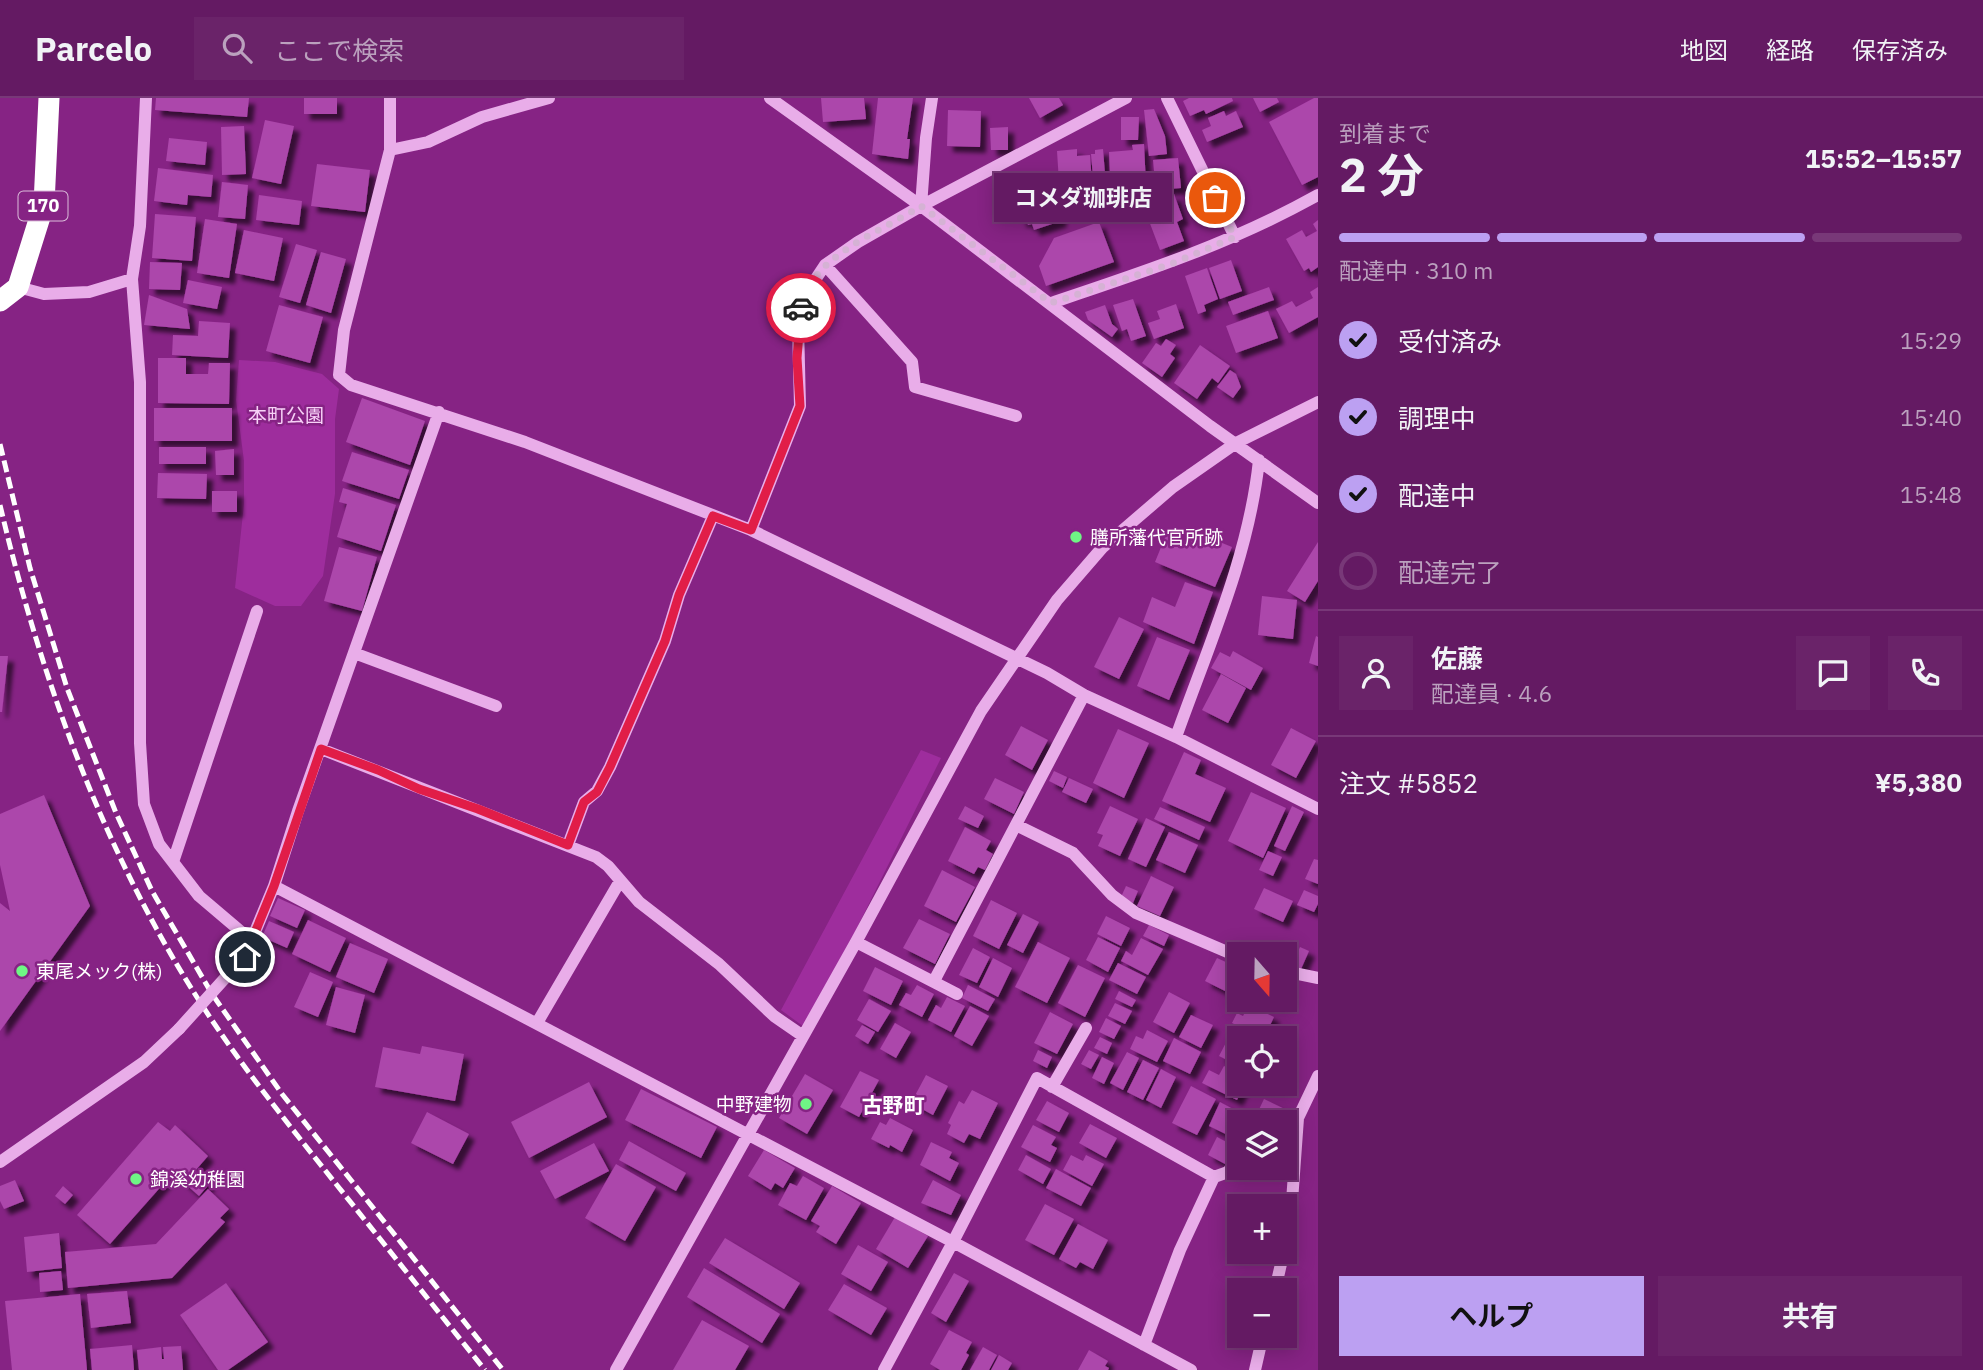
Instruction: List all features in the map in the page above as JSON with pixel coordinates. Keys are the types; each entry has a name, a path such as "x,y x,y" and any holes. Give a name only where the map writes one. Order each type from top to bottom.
{"highway":[{"name":"170","path":"18,287 44,204 49,98"},
{"path":"0,302 18,287"}],"street":[{"path":"146,98 140,226 132,279 140,382 140,743 144,804 159,845 199,896 252,941"},
{"path":"390,98 390,150 344,330 339,375 351,385 439,412 607,472 751,530 1047,673 1084,695 1176,737 1318,809"},
{"path":"390,150 428,142 482,117 549,98"},
{"path":"770,98 921,206 1105,347 1318,503"},
{"path":"921,206 932,98"},
{"path":"751,530 800,406 798,325 803,298 825,265 858,242 921,206 1126,98"},
{"path":"1167,98 1235,237"},
{"path":"1051,303 1171,264 1275,219 1318,195"},
{"path":"825,265 912,362 915,387 1016,416"},
{"path":"18,287 44,293 89,292 132,279"},
{"path":"616,1370 856,942 981,710 1057,600 1102,548 1173,487 1236,443 1318,402"},
{"path":"0,1162 144,1062 179,1029 245,957 274,886 439,412"},
{"path":"1176,737 1233,580 1256,495 1259,460"},
{"path":"568,845 584,802 597,792 610,767 665,641 679,595 713,516"},
{"path":"173,862 257,611"},
{"path":"354,653 496,706"},
{"path":"934,981 1084,695"},
{"path":"321,749 596,857 608,866 639,902 719,964 774,1016 803,1036"},
{"path":"1016,825 1073,853 1112,895 1136,913 1227,952"},
{"path":"537,1023 620,881"},
{"path":"274,886 953,1242 1191,1370"},
{"path":"856,942 957,995"},
{"path":"1297,974 1318,978"},
{"path":"1052,1087 1086,1028"},
{"path":"1297,1123 1318,1076"},
{"path":"884,1370 1037,1079 1214,1177"},
{"path":"1144,1345 1180,1250 1214,1177 1227,1172"},
{"path":"1255,1370 1260,1348"}],"green space":[{"name":"本町公園","path":"239,360 275,362 322,374 339,389 335,419 335,494 323,576 301,606 275,606 235,588 244,504 244,461 236,400"},
{"path":"921,750 941,758 807,1029 781,1010"}],"building":[{"path":"156,98 249,98 247,117 155,110"},
{"path":"304,98 337,98 337,114 304,114"},
{"path":"821,98 864,98 866,119 823,122"},
{"path":"878,98 913,98 907,139 910,139 908,159 872,154"},
{"path":"1029,98 1059,98 1063,105 1040,118"},
{"path":"1189,98 1232,98 1233,101 1206,114 1204,110 1190,116 1183,101"},
{"path":"1253,98 1277,98 1279,102 1260,112"},
{"path":"1318,98 1318,177 1302,185 1269,122"},
{"path":"1154,109 1165,136 1167,154 1149,156 1144,110"},
{"path":"948,110 981,111 980,147 947,146"},
{"path":"1224,111 1226,116 1236,111 1243,127 1207,142 1202,130 1211,126 1208,118"},
{"path":"1121,117 1139,117 1138,140 1121,140"},
{"path":"265,120 294,126 281,184 252,178"},
{"path":"244,126 246,174 222,175 221,127"},
{"path":"1008,127 1008,150 991,150 990,128"},
{"path":"169,138 207,142 205,165 166,161"},
{"path":"1144,144 1146,185 1094,189 1091,154 1095,154 1095,150 1103,149 1105,174 1110,174 1109,152 1133,150 1132,145"},
{"path":"1077,149 1077,156 1090,155 1094,211 1061,214 1057,151"},
{"path":"1178,158 1181,188 1156,190 1153,160"},
{"path":"317,164 370,170 365,212 311,206"},
{"path":"158,168 213,175 211,197 188,195 187,205 154,201"},
{"path":"1022,173 1027,213 1016,215 1010,175"},
{"path":"222,182 248,185 245,219 218,217"},
{"path":"1174,194 1183,219 1177,222 1184,241 1160,250 1143,205"},
{"path":"259,195 302,201 299,225 256,220"},
{"path":"1059,207 1061,221 1034,230 1027,220 1021,222 1020,217 1030,214 1028,208"},
{"path":"155,214 196,217 192,261 152,258"},
{"path":"205,219 237,224 229,278 197,273"},
{"path":"1318,220 1318,267 1311,272 1309,268 1304,271 1286,239 1302,230 1306,237 1317,231 1313,224"},
{"path":"1099,222 1114,262 1046,286 1039,266 1054,238"},
{"path":"244,230 283,238 274,281 235,273"},
{"path":"296,244 317,250 300,303 279,297"},
{"path":"321,252 346,259 331,313 306,305"},
{"path":"1231,260 1242,291 1220,299 1209,268"},
{"path":"150,262 182,263 180,290 149,289"},
{"path":"1207,268 1218,299 1204,305 1206,311 1198,314 1185,276"},
{"path":"188,280 222,287 217,309 183,303"},
{"path":"1269,287 1274,300 1233,315 1228,302"},
{"path":"1318,287 1318,317 1289,333 1276,309 1292,301 1296,307 1313,298 1310,292"},
{"path":"149,295 187,309 190,329 144,325"},
{"path":"1133,299 1146,336 1131,341 1127,329 1122,331 1113,305"},
{"path":"1176,304 1184,328 1154,339 1148,323 1160,319 1157,311"},
{"path":"279,305 323,317 310,363 266,351"},
{"path":"1105,305 1112,324 1118,329 1112,337 1088,320 1085,312"},
{"path":"1268,311 1278,338 1236,353 1226,326"},
{"path":"199,321 230,323 228,358 172,355 173,335 198,336"},
{"path":"1166,339 1176,345 1170,354 1175,358 1162,377 1142,363 1156,343 1161,346"},
{"path":"1200,345 1230,366 1218,383 1212,378 1197,399 1174,383"},
{"path":"158,358 186,358 186,374 208,374 209,363 230,363 229,404 158,403"},
{"path":"1230,370 1236,374 1241,387 1233,398 1217,387"},
{"path":"362,398 425,421 410,465 346,442"},
{"path":"154,408 232,408 232,441 154,441"},
{"path":"159,447 206,447 206,464 159,464"},
{"path":"234,449 234,475 216,475 215,451"},
{"path":"352,452 409,470 399,499 342,481"},
{"path":"158,473 207,474 206,499 157,498"},
{"path":"343,488 396,505 381,551 337,537 347,504 339,502"},
{"path":"212,491 237,491 237,512 212,512"},
{"path":"1195,532 1232,547 1215,587 1155,562 1166,535 1190,545"},
{"path":"1318,542 1318,581 1305,602 1287,591"},
{"path":"339,547 377,557 362,611 324,601"},
{"path":"1185,582 1213,592 1194,644 1143,622 1152,597 1175,607"},
{"path":"1262,596 1297,600 1293,639 1258,635"},
{"path":"1119,617 1144,629 1119,679 1094,667"},
{"path":"1316,636 1318,637 1318,666 1309,663"},
{"path":"1157,637 1190,650 1169,700 1137,686"},
{"path":"1233,651 1263,668 1251,690 1211,668 1220,652 1230,657"},
{"path":"0,656 8,656 2,712 0,712"},
{"path":"1221,674 1246,688 1228,723 1202,710"},
{"path":"1021,726 1048,740 1032,770 1005,755"},
{"path":"1291,728 1316,741 1296,778 1271,765"},
{"path":"1118,729 1149,743 1124,798 1093,783"},
{"path":"1184,752 1201,760 1195,774 1226,788 1210,822 1162,801"},
{"path":"1054,771 1067,777 1063,788 1049,781"},
{"path":"995,778 1024,792 1014,814 984,799"},
{"path":"1069,778 1093,789 1086,803 1062,792"},
{"path":"1251,792 1286,808 1263,858 1228,841"},
{"name":"東尾メック(株)","path":"44,795 90,906 0,1031 0,903 10,911 0,865 0,814"},
{"path":"965,806 984,816 978,828 958,819"},
{"path":"1110,806 1138,819 1120,856 1098,846 1103,835 1097,833"},
{"path":"1292,806 1304,812 1285,851 1274,846"},
{"path":"1160,807 1205,827 1199,840 1154,819"},
{"path":"1146,818 1165,827 1146,867 1128,859"},
{"path":"965,827 991,841 986,850 993,854 985,870 978,867 974,874 948,861"},
{"path":"1169,832 1198,845 1185,873 1156,860"},
{"path":"1268,851 1282,857 1273,876 1259,870"},
{"path":"1314,859 1318,860 1318,884 1305,879"},
{"path":"942,870 975,887 956,922 924,906"},
{"path":"1151,876 1174,887 1160,916 1137,906"},
{"path":"1126,886 1138,891 1133,903 1121,897"},
{"path":"1264,888 1293,901 1283,922 1254,909"},
{"path":"1304,890 1318,896 1314,912 1297,905"},
{"path":"278,898 305,910 297,928 270,916"},
{"path":"991,900 1017,913 999,949 973,936"},
{"path":"1023,914 1039,922 1023,953 1007,945"},
{"path":"1106,916 1130,928 1121,946 1097,934"},
{"path":"919,919 950,934 935,964 903,948"},
{"path":"308,920 346,938 330,972 292,954"},
{"path":"269,921 294,932 287,948 262,937"},
{"path":"1149,925 1169,935 1164,946 1143,936"},
{"path":"1098,937 1120,948 1108,972 1086,960"},
{"path":"1141,938 1163,949 1148,975 1121,961 1126,951 1132,955"},
{"path":"1038,942 1070,958 1047,1003 1015,987"},
{"path":"350,943 388,959 374,993 336,977"},
{"path":"1300,947 1309,951 1301,969 1297,967"},
{"path":"973,948 990,957 977,983 959,975"},
{"path":"993,958 1012,968 998,997 979,987"},
{"path":"1217,958 1227,963 1227,992 1205,981"},
{"path":"1118,963 1146,977 1137,994 1109,980"},
{"path":"1078,965 1105,978 1085,1017 1058,1003"},
{"path":"875,967 903,981 891,1005 863,991"},
{"path":"310,972 333,982 318,1017 294,1007"},
{"path":"917,985 934,994 922,1017 899,1005 906,993 911,995"},
{"path":"968,985 995,999 988,1011 962,998"},
{"path":"336,987 365,995 355,1033 326,1025"},
{"path":"1119,991 1136,1000 1132,1007 1115,999"},
{"path":"1169,992 1190,1003 1174,1033 1153,1022"},
{"path":"947,997 965,1006 951,1032 928,1020 936,1005 941,1008"},
{"path":"869,999 891,1011 878,1032 857,1020"},
{"path":"1115,1003 1132,1011 1125,1024 1108,1016"},
{"path":"970,1006 989,1016 972,1046 954,1036"},
{"path":"1050,1012 1073,1024 1057,1054 1034,1043"},
{"path":"1245,1012 1264,1012 1274,1017 1270,1026 1238,1026 1232,1023 1237,1013 1243,1016"},
{"path":"1191,1015 1213,1025 1201,1048 1179,1037"},
{"path":"1106,1018 1121,1026 1114,1039 1099,1032"},
{"path":"895,1023 911,1032 896,1058 880,1049"},
{"path":"862,1025 875,1032 868,1044 855,1036"},
{"path":"1147,1030 1168,1041 1157,1062 1130,1049 1136,1036 1143,1039"},
{"path":"1100,1037 1112,1043 1107,1054 1094,1048"},
{"path":"1174,1038 1201,1052 1190,1074 1163,1061"},
{"path":"1227,1041 1227,1060 1219,1056"},
{"path":"422,1046 464,1054 455,1101 375,1087 383,1047 420,1054"},
{"path":"1038,1050 1052,1057 1047,1068 1033,1061"},
{"path":"1089,1050 1099,1055 1091,1069 1081,1064"},
{"path":"1127,1052 1139,1058 1123,1090 1110,1083"},
{"path":"1102,1057 1114,1063 1104,1084 1092,1078"},
{"path":"1143,1060 1159,1068 1143,1100 1127,1092"},
{"path":"1224,1066 1227,1068 1227,1095 1202,1083 1209,1070 1219,1075"},
{"path":"1161,1069 1176,1077 1161,1108 1146,1100"},
{"path":"860,1071 879,1080 859,1117 840,1107"},
{"name":"中野建物","path":"805,1074 833,1090 807,1134 779,1118"},
{"path":"926,1075 948,1086 933,1115 911,1103"},
{"path":"589,1082 607,1117 529,1158 511,1122"},
{"path":"1191,1086 1216,1099 1197,1135 1172,1123"},
{"path":"641,1089 717,1127 701,1158 625,1120"},
{"path":"972,1090 998,1103 980,1139 969,1134 964,1143 947,1134 951,1125 948,1123 959,1101 964,1104"},
{"path":"1264,1099 1287,1110 1259,1110"},
{"path":"1047,1101 1069,1113 1059,1132 1036,1120"},
{"path":"1220,1102 1235,1110 1227,1110 1227,1135 1209,1126"},
{"path":"427,1112 469,1134 453,1164 411,1143"},
{"path":"890,1118 913,1130 902,1152 871,1139 880,1122 886,1125"},
{"path":"158,1122 170,1131 175,1125 208,1156 195,1171 210,1183 199,1196 173,1173 110,1244 77,1215"},
{"path":"1090,1124 1117,1138 1106,1158 1079,1143"},
{"path":"1033,1125 1056,1137 1051,1145 1057,1148 1050,1162 1021,1147"},
{"path":"1217,1137 1227,1142 1227,1165 1208,1155"},
{"path":"629,1141 686,1173 676,1191 619,1160"},
{"path":"931,1142 952,1152 949,1158 959,1163 950,1181 920,1165"},
{"path":"594,1143 609,1171 555,1199 540,1171"},
{"path":"764,1150 795,1168 783,1188 775,1183 771,1190 748,1176"},
{"path":"1026,1155 1051,1169 1043,1184 1018,1170"},
{"path":"1071,1155 1083,1161 1086,1155 1104,1164 1092,1186 1063,1170"},
{"path":"616,1164 656,1187 625,1241 585,1218"},
{"path":"1056,1169 1091,1188 1081,1206 1046,1188"},
{"path":"803,1176 824,1188 806,1220 778,1205 790,1183 797,1186"},
{"path":"15,1180 24,1201 4,1209 0,1201 0,1186"},
{"path":"933,1180 961,1195 951,1215 921,1203"},
{"path":"63,1186 73,1195 65,1204 55,1196"},
{"path":"832,1186 861,1203 836,1244 816,1232 820,1226 811,1221"},
{"path":"208,1189 229,1209 220,1218 225,1222 172,1278 68,1288 65,1252 156,1244"},
{"path":"1045,1204 1074,1219 1054,1255 1025,1240"},
{"path":"895,1217 928,1236 908,1268 876,1249"},
{"path":"1078,1224 1108,1240 1093,1269 1080,1262 1076,1268 1059,1259"},
{"path":"59,1233 62,1268 27,1272 24,1237"},
{"path":"725,1238 800,1283 784,1309 709,1263"},
{"path":"858,1245 888,1262 871,1291 841,1274"},
{"path":"704,1268 780,1314 762,1343 687,1297"},
{"path":"61,1271 63,1290 40,1292 39,1273"},
{"path":"954,1273 969,1281 946,1322 931,1313"},
{"path":"226,1283 268,1342 228,1370 218,1370 180,1315"},
{"path":"844,1284 887,1308 871,1335 828,1310"},
{"path":"127,1291 131,1323 91,1328 87,1294"},
{"path":"80,1294 87,1370 12,1370 5,1301"},
{"path":"702,1320 749,1346 735,1370 673,1370"},
{"path":"949,1330 972,1342 961,1370 940,1370 930,1364"},
{"path":"132,1345 134,1370 92,1370 90,1349"},
{"path":"181,1346 183,1370 139,1370 137,1350 161,1347 164,1359 163,1347"},
{"path":"983,1347 997,1355 989,1370 970,1370"},
{"path":"1089,1350 1108,1361 1105,1366 1108,1370 1078,1370"},
{"path":"999,1355 1012,1363 1008,1370 991,1370"}],"railway":[{"path":"0,444 30,568 67,688 116,813 152,891 212,994 282,1094 503,1370"},
{"path":"0,505 35,635 79,762 105,824 165,944 200,1002 249,1072 485,1370"}],"way so far":[{"path":"801,308 803,298 825,265 858,242 921,206 1051,303 1171,264 1235,237 1215,198"}],"place":[{"name":"コメダ珈琲店","path":"1215,198"},
{"name":"膳所藩代官所跡","path":"1076,537"},
{"name":"東尾メック(株)","path":"22,971"},
{"name":"中野建物","path":"806,1104"},
{"name":"錦溪幼稚園","path":"136,1179"}],"district":[{"name":"古野町","path":"893,1106"}],"route":[{"path":"245,957 274,886 321,749 568,845 584,802 597,792 610,767 665,641 679,595 713,516 751,530 800,406 797,358 801,308"}]}
